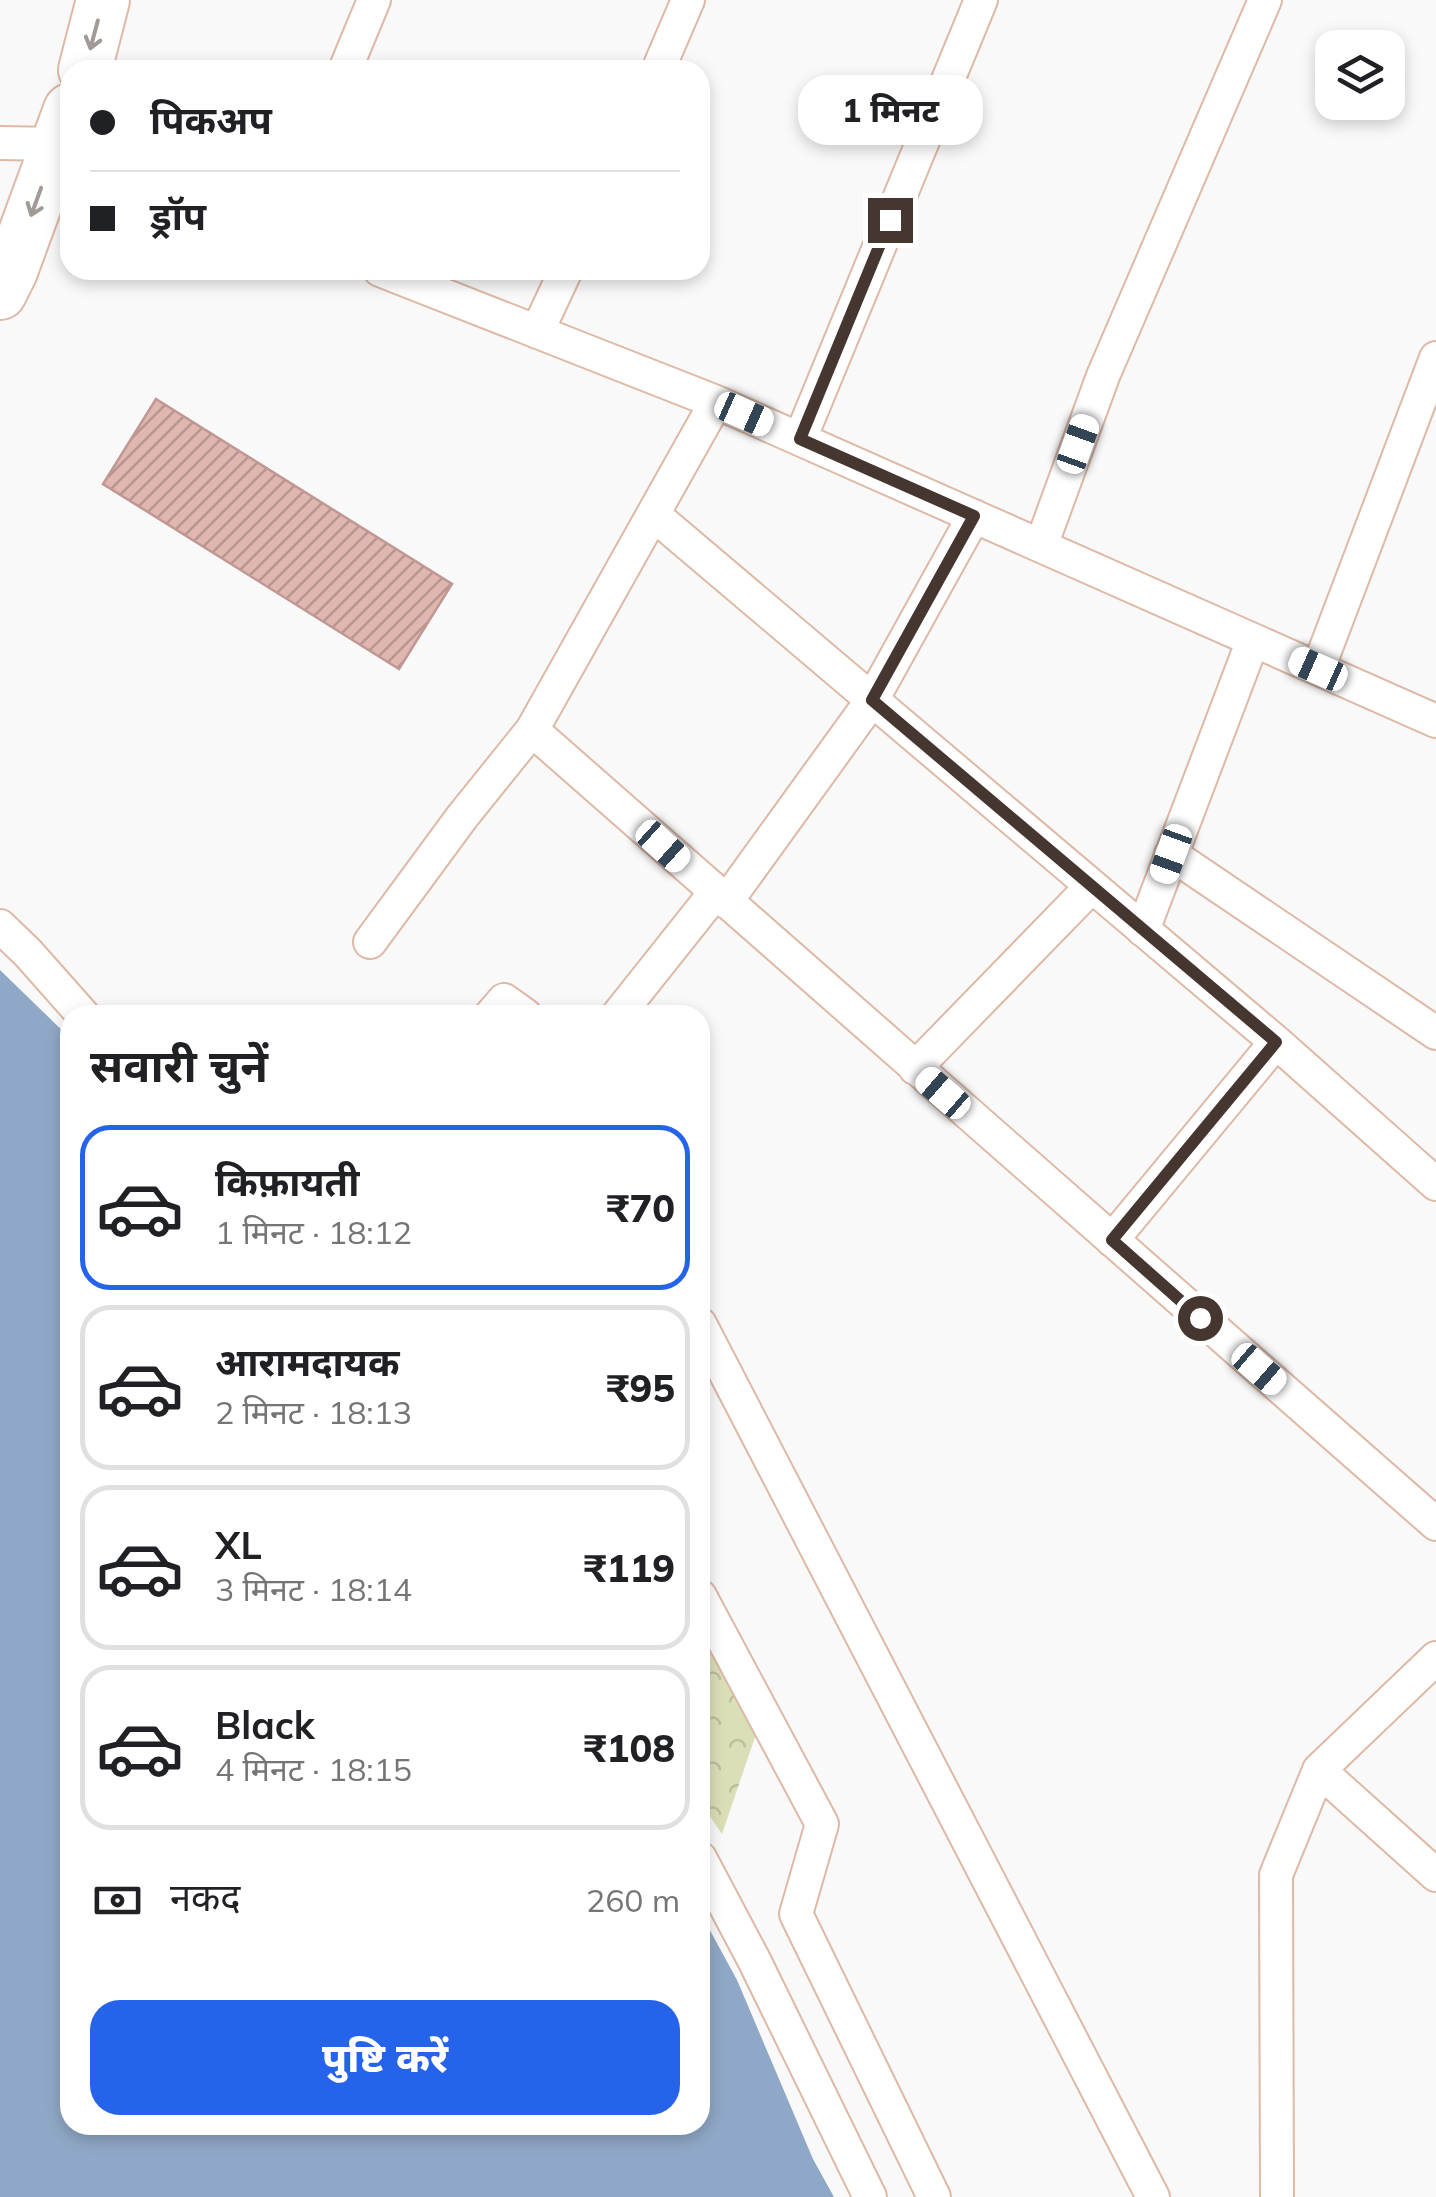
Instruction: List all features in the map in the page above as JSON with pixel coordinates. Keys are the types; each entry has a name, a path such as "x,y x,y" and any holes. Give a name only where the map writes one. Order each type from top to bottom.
{"main road":[{"path":"87,60 104,0"},
{"path":"0,293 60,149"}],"street":[{"path":"349,60 374,0"},
{"path":"662,60 688,0"},
{"path":"800,439 981,0"},
{"path":"1041,546 1103,376 1265,0"},
{"path":"0,143 60,135"},
{"path":"405,280 716,402 1436,722"},
{"path":"538,332 561,280"},
{"path":"1318,669 1436,358"},
{"path":"370,942 532,730 716,402"},
{"path":"654,515 1276,1042 1436,1184"},
{"path":"627,1005 720,897 872,700 974,516"},
{"path":"1143,930 1253,640"},
{"path":"532,730 1436,1524"},
{"path":"1171,854 1436,1033"},
{"path":"915,1068 1092,886"},
{"path":"0,926 74,1005"},
{"path":"1112,1240 1276,1042"},
{"path":"710,1343 1153,2197"},
{"path":"710,1615 822,1824 796,1914 934,2197"},
{"path":"1278,2197 1276,1875 1319,1770 1436,1658"},
{"path":"1319,1770 1436,1875"},
{"path":"710,1877 870,2197"}],"green space":[{"path":"710,1623 766,1705 722,1834 710,1817"}],"water":[{"path":"0,970 60,1028 60,2135 710,2135 710,1930 737,1980 813,2159 834,2197 0,2197"}],"building":[{"path":"156,399 452,584 399,669 103,484"}],"route":[{"path":"890,220 800,439 974,516 872,700 1276,1042 1112,1240 1200,1318"}]}
